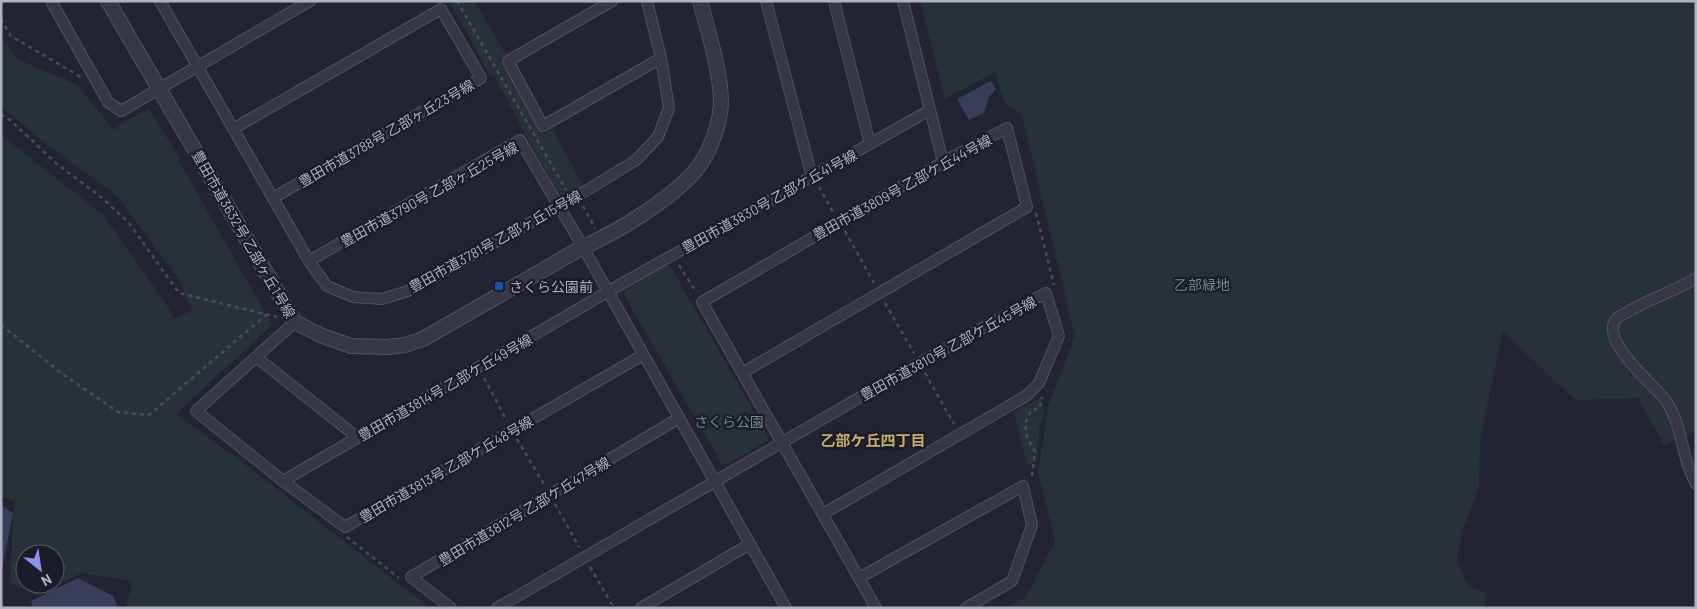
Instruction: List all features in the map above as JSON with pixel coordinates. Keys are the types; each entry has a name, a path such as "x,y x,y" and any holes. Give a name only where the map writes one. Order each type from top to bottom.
{"street":[{"path":"51,1 108,102 121,111 310,1"},
{"name":"豊田市道3632号 乙部ヶ丘1号線","path":"108,1 295,322 320,335 351,346 387,347 405,345 423,339 583,248 597,236"},
{"name":"豊田市道3781号 乙部ヶ丘15号線","path":"160,1 309,261 327,286 353,297 382,299 408,291 574,198 636,160 658,137 669,108 661,58 647,1"},
{"path":"612,1 508,61 543,126 661,58"},
{"path":"597,236 661,202 696,170 715,136 721,103 716,64 700,1"},
{"path":"766,1 812,177"},
{"path":"834,1 870,144"},
{"path":"903,1 943,162"},
{"name":"豊田市道3788号 乙部ヶ丘23号線","path":"233,129 441,8 481,78 273,198"},
{"name":"豊田市道3830号 乙部ケ丘41号線","path":"608,292 930,110"},
{"name":"豊田市道3809号 乙部ケ丘44号線","path":"702,302 839,221 1007,128 1027,207 742,374"},
{"name":"豊田市道3790号 乙部ヶ丘25号線","path":"309,261 520,140 608,292 785,607"},
{"path":"1696,278 1681,287 1642,304 1618,318 1613,326 1613,335 1632,366 1666,401 1677,424 1690,473 1696,484"},
{"name":"豊田市道3814号 乙部ケ丘49号線","path":"283,481 608,292"},
{"name":"豊田市道3810号 乙部ケ丘45号線","path":"715,481 919,363 1046,293 1059,336 1040,383 1026,396 823,514"},
{"path":"702,302 876,608"},
{"name":"豊田市道3813号 乙部ケ丘48号線","path":"295,322 196,411 283,481 345,527 643,355"},
{"path":"256,357 358,438"},
{"name":"豊田市道3812号 乙部ケ丘47号線","path":"451,608 411,578 679,418"},
{"path":"497,608 715,481"},
{"path":"859,578 1024,486 1032,525 1012,582 966,608"},
{"path":"641,608 750,544"}],"path":[{"path":"457,1 532,133 597,236"},
{"path":"1,19 12,36 82,78"},
{"path":"481,78 508,61"},
{"path":"1,114 10,120 57,164 101,197 129,223 179,293 280,318"},
{"path":"532,133 543,126"},
{"path":"819,187 960,434"},
{"path":"1034,208 1054,286"},
{"path":"673,255 702,302"},
{"path":"1,325 61,373 118,412 149,415 266,315"},
{"path":"478,368 614,608"},
{"path":"1032,476 1035,452 1027,437 1025,424 1031,410 1040,408 1042,397"},
{"path":"343,535 401,579"}],"green space":[{"path":"449,1 474,1 506,55 500,59 543,134 553,130 584,187 561,197 494,75 491,77"},
{"name":"乙部緑地","path":"920,1 1696,1 1696,431 1664,445 1638,398 1575,400 1503,331 1480,440 1479,488 1462,532 1457,560 1468,586 1486,593 1486,608 1007,608 1026,597 1055,541 1038,473 1049,404 1075,336 1022,115 1005,104 995,72 945,99"},
{"path":"1,37 19,60 76,84 114,130 124,122 149,109 179,157 179,161 272,325 176,414 246,465 430,608 126,608 133,581 82,573 65,581 65,544 15,544 15,585 10,583 14,501 1,496 1,135 103,215 166,304 174,319 192,310 178,278 117,196 44,142 1,106"},
{"name":"さくら公園","path":"669,264 768,436 768,441 727,464 722,464 624,295 625,290"},
{"path":"1042,397 1044,417 1040,424 1036,462 1027,465 1014,412"}],"water":[{"path":"991,81 996,89 989,97 984,113 969,120 957,99"},
{"path":"1,505 13,513 1,575"},
{"path":"78,578 113,596 118,608 33,608 31,601 45,594 65,594 65,584"}],"place":[{"name":"さくら公園前","path":"499,286"}],"district":[{"name":"乙部ケ丘四丁目","path":"873,440"}]}
